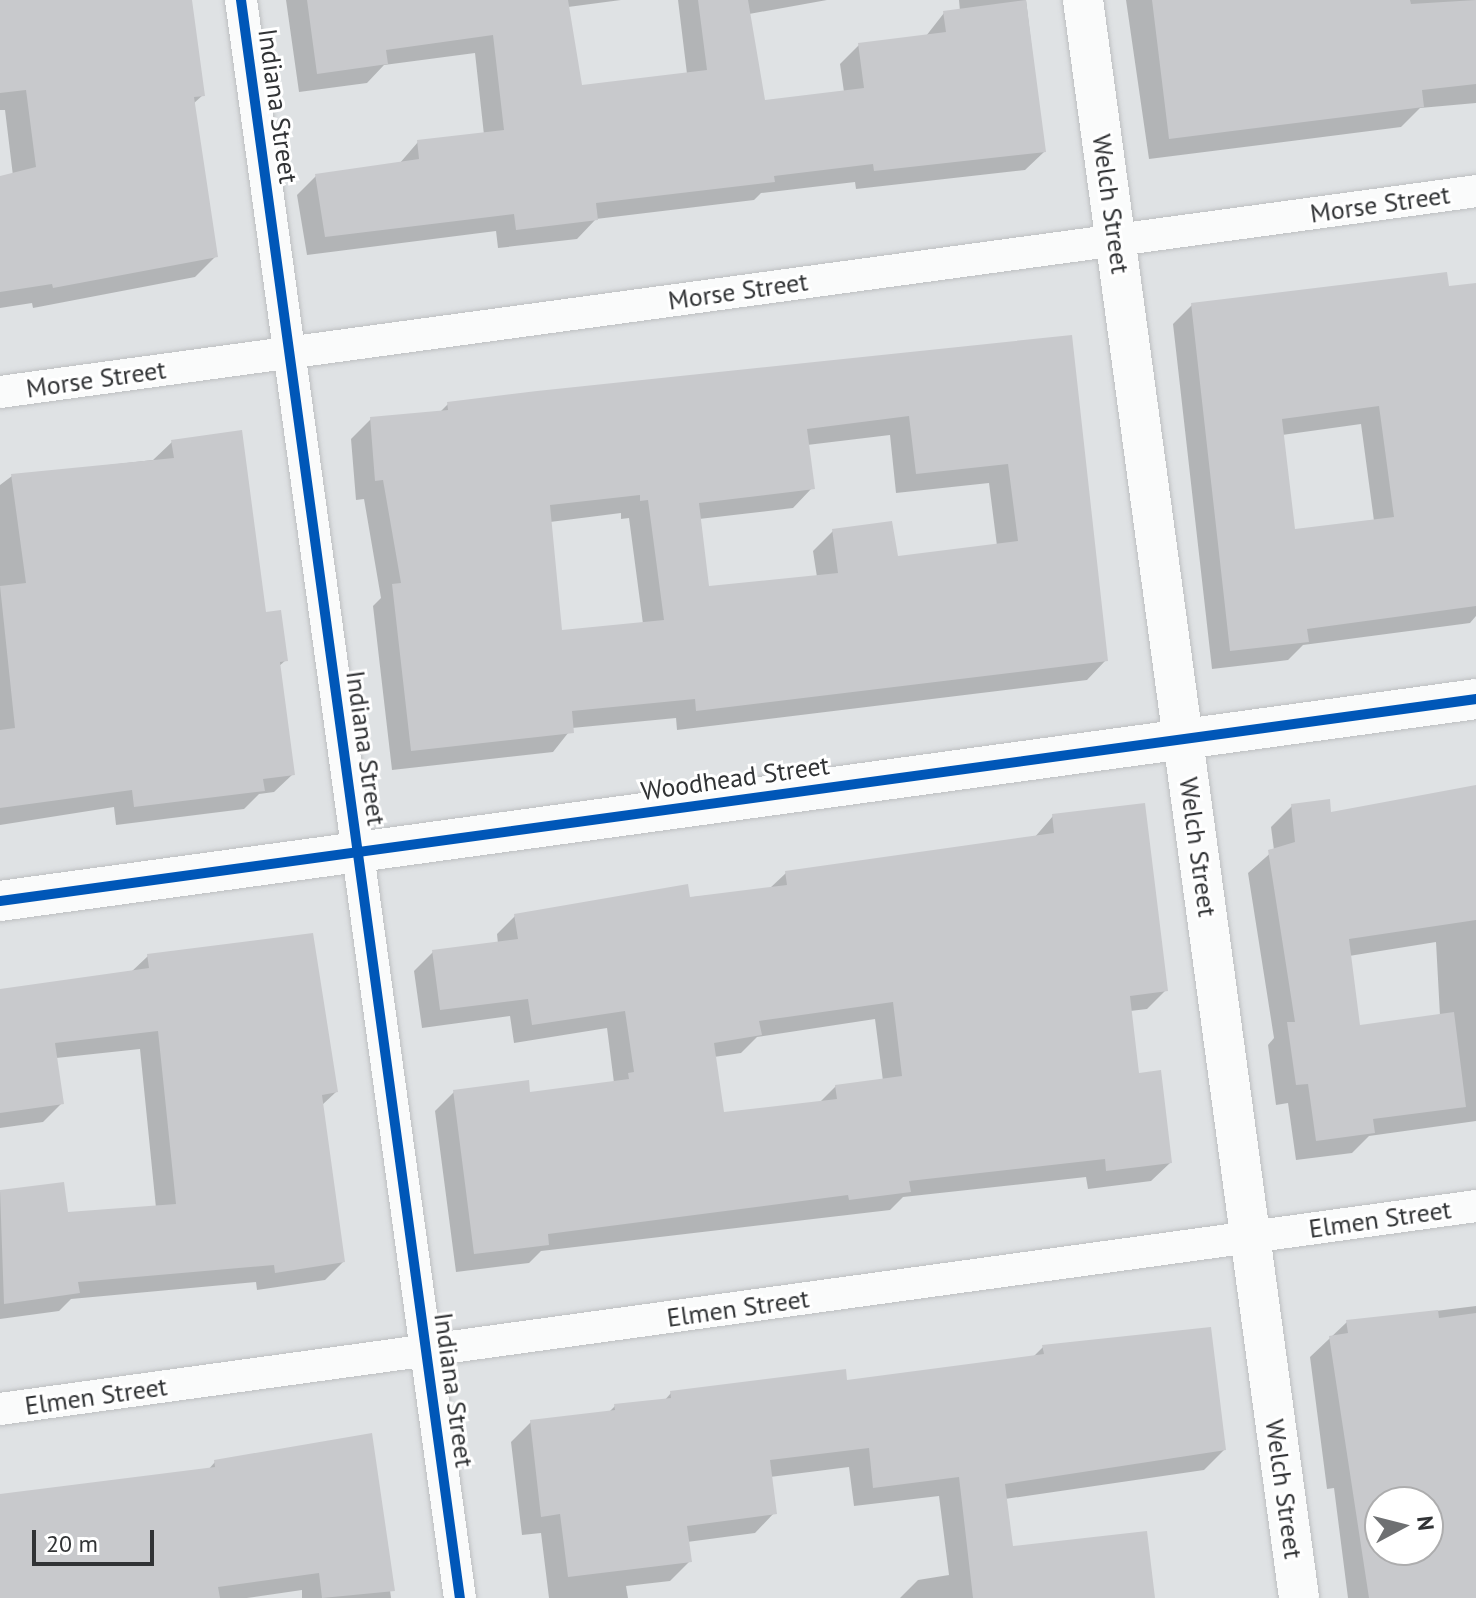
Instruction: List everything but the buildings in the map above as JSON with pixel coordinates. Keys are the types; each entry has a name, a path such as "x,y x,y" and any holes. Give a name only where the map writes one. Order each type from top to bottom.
{"street":[{"name":"Indiana Street","path":"241,0 460,1598"},
{"name":"Welch Street","path":"1083,0 1299,1598"},
{"name":"Morse Street","path":"0,392 1476,191"},
{"name":"Woodhead Street","path":"0,901 1476,699"},
{"name":"Elmen Street","path":"0,1409 1476,1206"}],"cycle path":[{"path":"241,0 460,1598"},
{"path":"0,901 1476,699"}]}
